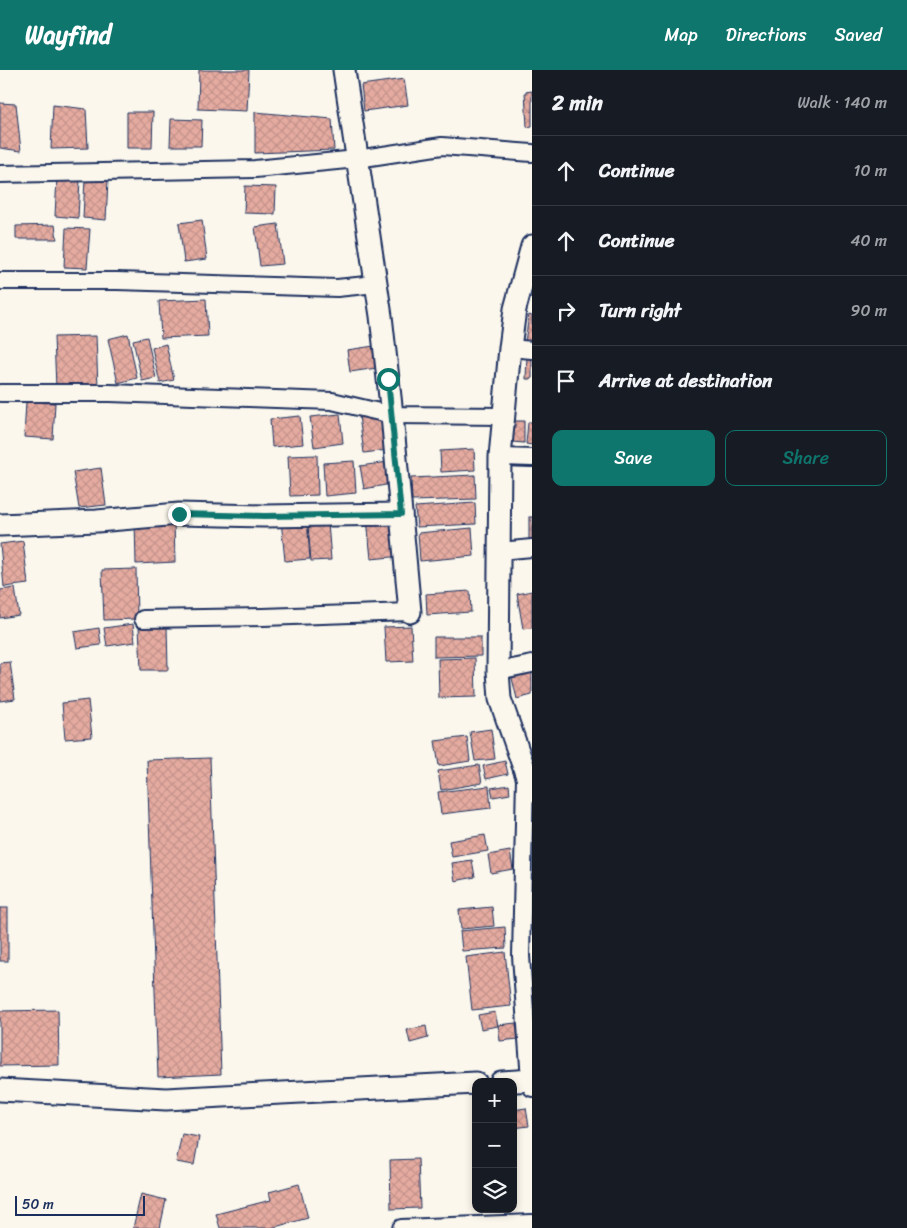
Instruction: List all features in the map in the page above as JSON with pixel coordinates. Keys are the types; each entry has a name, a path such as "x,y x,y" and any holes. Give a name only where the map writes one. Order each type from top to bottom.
{"street":[{"path":"143,619 410,612 392,415 376,284 344,70"},
{"path":"0,174 255,169 357,159 442,146 532,153"},
{"path":"517,1083 531,1083 521,956 529,783 500,699 498,671 500,457 515,309 532,246"},
{"path":"0,281 117,281 337,288 376,284"},
{"path":"510,348 532,350"},
{"path":"0,393 110,393 332,401 392,415 504,416"},
{"path":"500,457 532,458"},
{"path":"0,525 97,521 179,514 264,516 401,514"},
{"path":"500,551 532,548"},
{"path":"498,671 532,664"},
{"path":"0,1090 166,1099 472,1083"},
{"path":"401,1228 532,1223"}],"building":[{"path":"199,70 249,70 247,111 198,109"},
{"path":"404,79 408,105 364,111 361,85"},
{"path":"532,91 532,126 527,127 525,92"},
{"path":"0,103 16,104 21,151 0,148"},
{"path":"53,105 86,109 88,148 51,149"},
{"path":"127,112 153,112 152,148 127,148"},
{"path":"255,112 332,119 334,150 255,153"},
{"path":"171,119 202,120 201,146 170,146"},
{"path":"57,177 80,179 78,218 55,216"},
{"path":"85,179 108,180 106,220 83,218"},
{"path":"245,186 276,187 275,214 244,213"},
{"path":"202,220 207,259 184,262 179,223"},
{"path":"278,224 283,264 260,266 255,227"},
{"path":"55,225 57,239 16,239 16,226"},
{"path":"66,228 90,229 87,268 64,267"},
{"path":"206,299 208,336 161,338 159,301"},
{"path":"529,315 532,316 532,343 525,342"},
{"path":"128,334 137,378 118,383 108,339"},
{"path":"96,336 98,387 56,388 54,337"},
{"path":"147,337 156,378 142,381 133,340"},
{"path":"166,344 174,380 160,383 152,348"},
{"path":"374,346 377,368 350,372 347,350"},
{"path":"527,355 532,355 532,379 526,379"},
{"path":"26,402 55,403 53,439 24,437"},
{"path":"383,413 387,450 364,453 359,416"},
{"path":"340,414 343,443 314,447 310,417"},
{"path":"300,416 303,444 272,447 270,419"},
{"path":"513,421 524,421 524,443 512,442"},
{"path":"528,422 532,422 532,445 526,444"},
{"path":"474,449 475,470 441,472 440,451"},
{"path":"317,455 318,495 290,496 288,456"},
{"path":"354,461 356,493 325,496 323,463"},
{"path":"388,462 391,484 364,489 360,466"},
{"path":"101,468 106,505 79,508 73,472"},
{"path":"475,475 476,499 412,501 411,478"},
{"path":"475,503 476,524 417,527 415,507"},
{"path":"397,516 402,556 371,559 367,519"},
{"path":"529,517 532,517 532,541 529,541"},
{"path":"307,518 310,559 285,561 281,520"},
{"path":"174,520 175,562 136,564 135,521"},
{"path":"328,523 331,560 311,561 308,525"},
{"path":"472,528 474,556 420,561 418,533"},
{"path":"23,541 28,584 4,587 0,544"},
{"path":"136,569 137,619 104,620 102,570"},
{"path":"15,588 19,615 0,618 0,590"},
{"path":"470,591 471,612 427,615 426,594"},
{"path":"532,591 532,628 523,629 517,594"},
{"path":"133,624 135,642 107,646 104,628"},
{"path":"139,626 167,626 168,670 141,670"},
{"path":"411,626 413,661 386,662 384,627"},
{"path":"99,628 101,645 77,648 74,632"},
{"path":"434,637 481,637 481,656 434,657"},
{"path":"475,658 476,697 439,698 438,659"},
{"path":"10,662 15,699 0,701 0,663"},
{"path":"532,669 532,695 517,699 511,674"},
{"path":"88,700 92,737 65,739 62,703"},
{"path":"491,729 495,759 475,761 470,732"},
{"path":"467,737 470,761 439,766 435,741"},
{"path":"210,758 221,1074 158,1077 147,760"},
{"path":"505,761 508,774 486,779 483,766"},
{"path":"479,765 482,783 441,790 438,771"},
{"path":"509,785 510,794 493,797 491,788"},
{"path":"489,786 491,808 441,814 438,792"},
{"path":"485,835 488,851 452,857 449,841"},
{"path":"510,851 513,869 491,873 488,855"},
{"path":"472,860 475,877 455,881 452,863"},
{"path":"492,907 494,926 461,929 459,910"},
{"path":"0,908 8,908 8,961 0,961"},
{"path":"505,927 506,948 462,951 460,931"},
{"path":"505,952 511,1006 472,1010 466,957"},
{"path":"58,1010 59,1065 0,1066 0,1011"},
{"path":"495,1012 498,1026 481,1029 478,1015"},
{"path":"516,1023 518,1039 500,1041 498,1025"},
{"path":"426,1026 428,1038 410,1043 407,1030"},
{"path":"526,1108 529,1126 517,1128 517,1109"},
{"path":"182,1134 199,1137 194,1165 176,1162"},
{"path":"418,1159 420,1208 391,1209 390,1160"},
{"path":"299,1184 308,1218 271,1228 220,1228 216,1214 271,1200 269,1192"},
{"path":"141,1194 166,1200 160,1228 133,1228"}],"route":[{"path":"179,514 264,516 401,514 388,379"}]}
